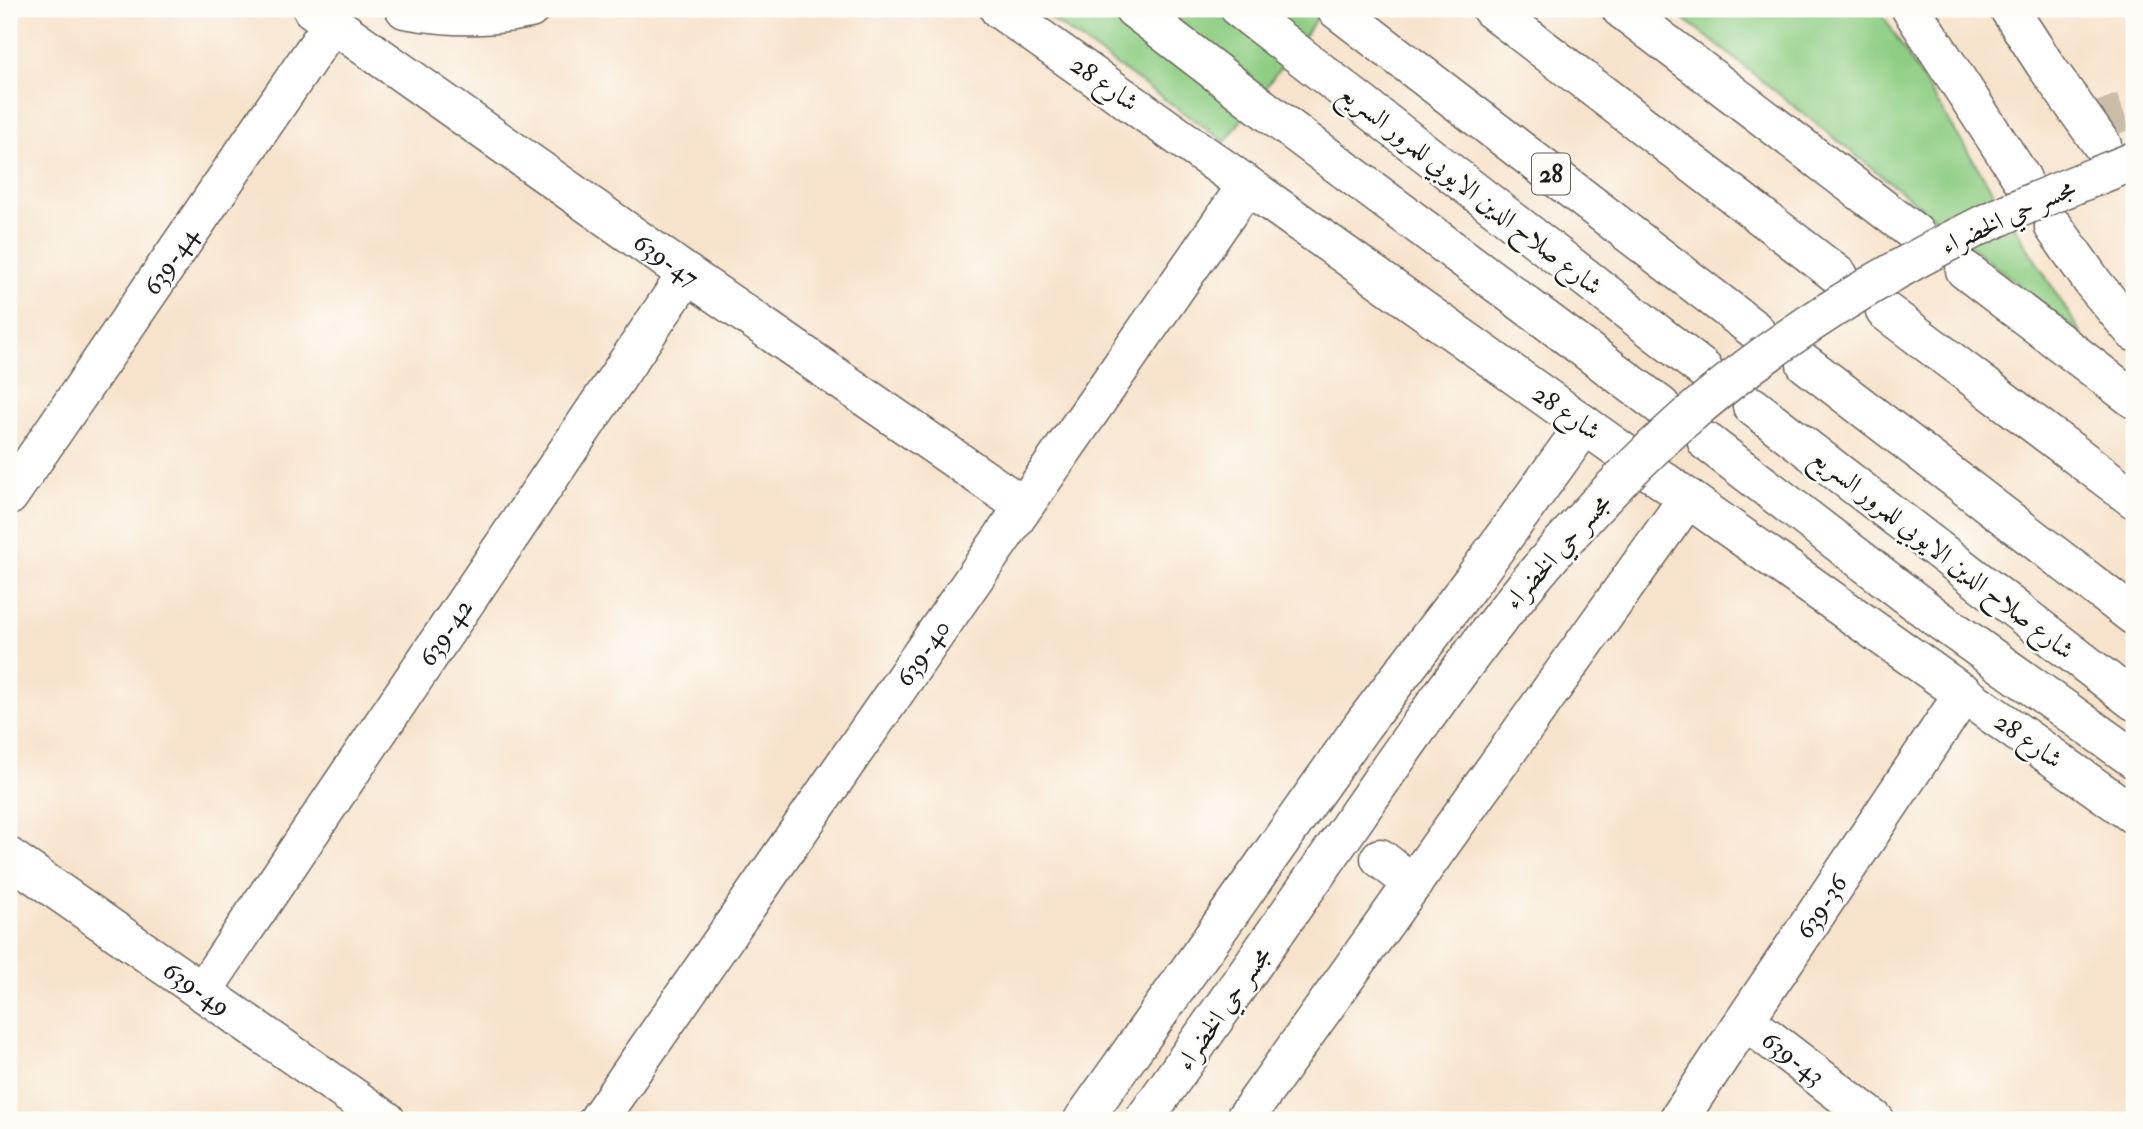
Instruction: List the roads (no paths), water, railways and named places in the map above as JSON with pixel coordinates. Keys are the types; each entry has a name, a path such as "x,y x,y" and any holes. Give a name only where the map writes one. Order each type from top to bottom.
{"main road":[{"path":"413,10 460,17 530,9"},
{"name":"شارع 28","path":"999,9 2134,815"},
{"path":"1134,9 1661,406"},
{"name":"شارع صلاح الدين الايوبي للمرور السريع","path":"1240,9 1703,369"},
{"path":"1491,9 1839,276"},
{"path":"1621,9 1915,233"},
{"path":"1911,9 2022,179"},
{"path":"2009,9 2044,63 2118,153"},
{"name":"28","path":"1342,13 1755,331"},
{"name":"639-47","path":"322,16 687,274 1023,506"},
{"name":"639-44","path":"9,496 322,16"},
{"name":"مجسر حي الخضراء","path":"1144,1120 1492,625 1573,528 1650,451 1684,419 1748,368 1841,303 1882,278 2118,153"},
{"name":"639-40","path":"598,1120 1247,185"},
{"path":"2054,227 2094,284 2134,332"},
{"path":"1965,270 2134,400"},
{"name":"639-42","path":"202,992 687,274"},
{"path":"1885,311 2134,499"},
{"path":"1806,364 2134,616"},
{"name":"شارع صلاح الدين الايوبي للمرور السريع","path":"1752,406 2134,701"},
{"path":"1083,1120 1321,812 1585,425"},
{"path":"1707,442 1938,619 2134,759"},
{"path":"1244,1120 1688,498"},
{"name":"639-36","path":"1678,1120 1964,693"},
{"name":"639-49","path":"9,857 386,1120"},
{"path":"1380,858 1413,884"},
{"name":"639-43","path":"1746,1021 1875,1120"}],"tunnel":[{"path":"2088,125 2134,108"}]}
